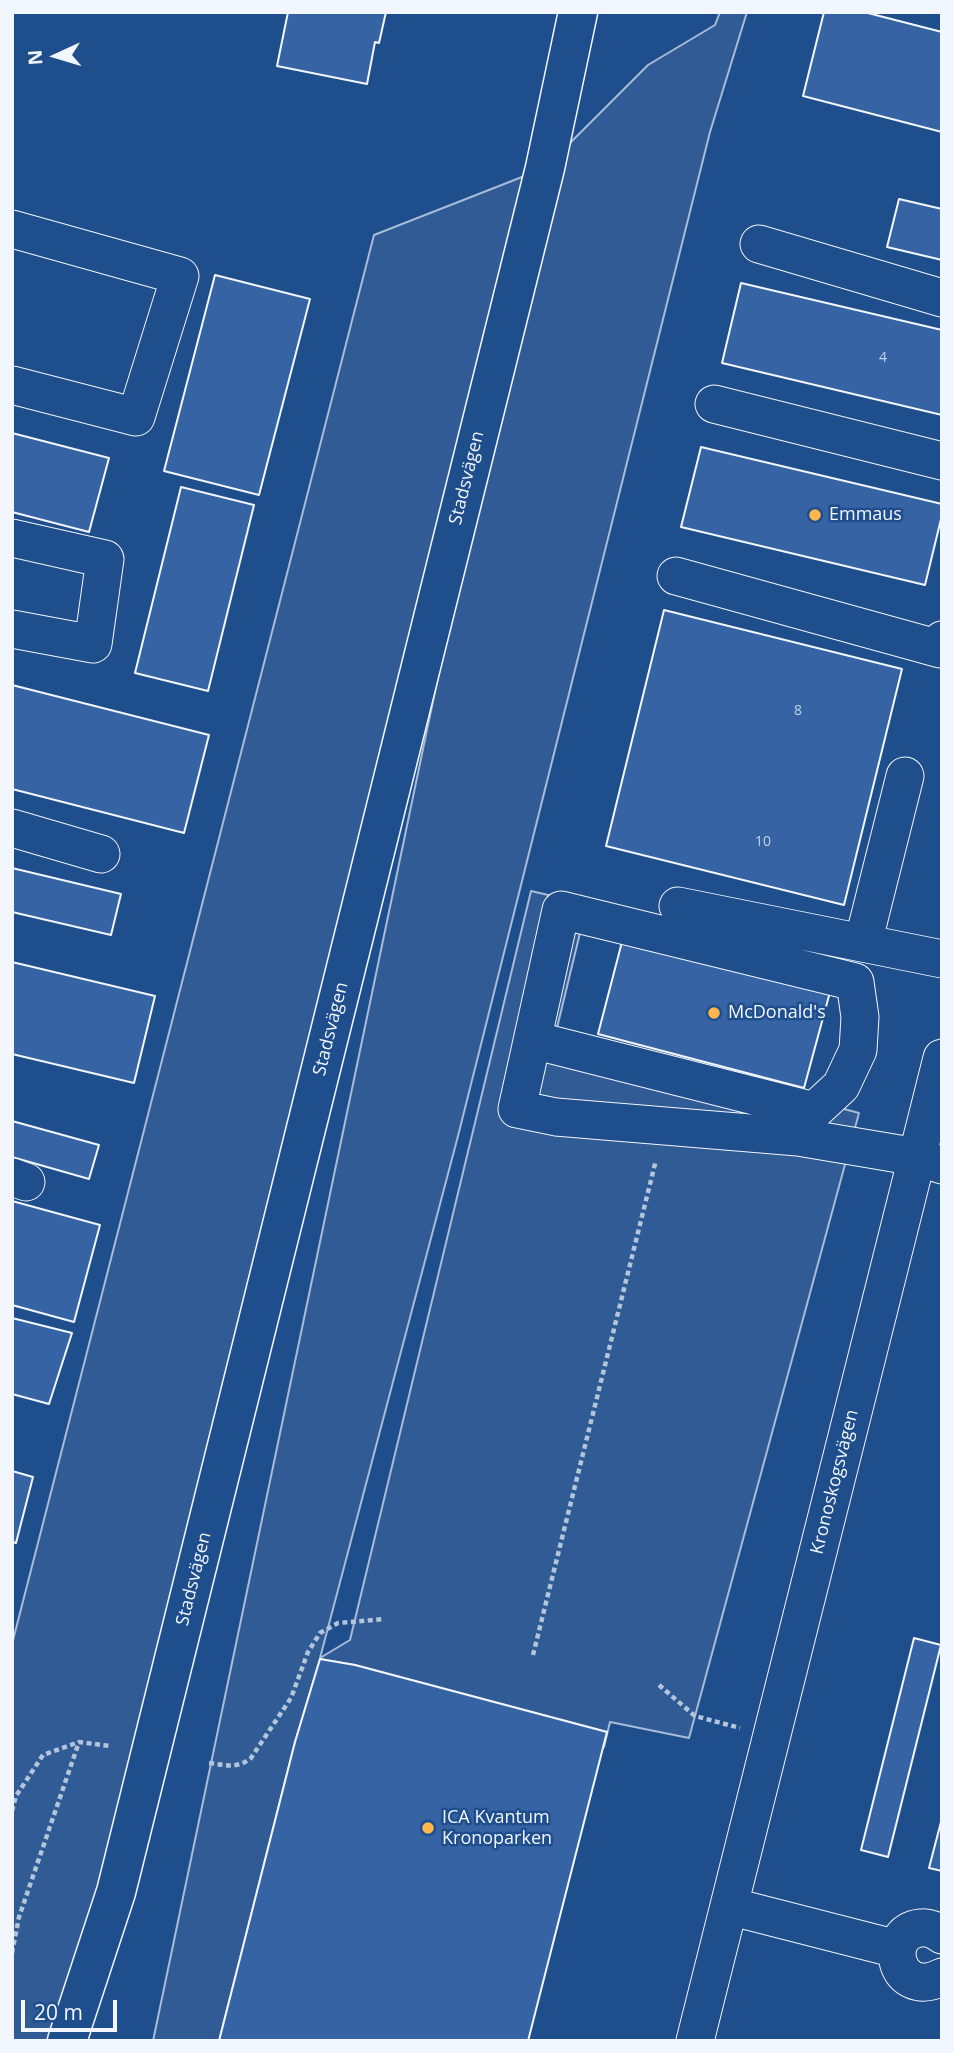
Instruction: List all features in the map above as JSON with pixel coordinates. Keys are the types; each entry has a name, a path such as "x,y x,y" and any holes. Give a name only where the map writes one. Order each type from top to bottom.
{"main road":[{"name":"Stadsvägen","path":"67,2041 120,1879 545,167 578,12"}],"street":[{"path":"12,229 180,276 136,417 12,385"},
{"path":"759,244 942,298"},
{"path":"714,404 942,461"},
{"path":"12,538 106,559 93,644 12,629"},
{"path":"676,576 940,649 942,640"},
{"path":"863,943 905,776"},
{"path":"12,828 101,854"},
{"path":"678,906 942,958"},
{"path":"533,1040 814,1111 841,1087 858,1050 860,1017 855,982 561,910 517,1109 556,1117 798,1137 929,1161"},
{"name":"Kronoskogsvägen","path":"695,2041 771,1736 929,1161 942,1058"},
{"path":"729,1906 897,1949"},
{"path":"942,1934 926,1928 916,1929 901,1940 897,1949 901,1970 910,1979 931,1982 942,1977"}],"path":[{"path":"533,1655 635,1248"},
{"path":"209,1763 244,1765 251,1758 291,1698 308,1652 320,1633 338,1623 384,1619"},
{"path":"659,1685 695,1716 771,1736"},
{"path":"12,1811 16,1796 43,1755 79,1742 110,1746"},
{"path":"12,1953 19,1917 79,1742"}],"shaded area":[{"path":"720,12 747,12 710,132 458,1136 320,1658 350,1640 531,891 587,904 556,1032 859,1113 689,1738 610,1722 604,1747 607,1732 355,1665 320,1659 295,1742 219,2041 153,2041 539,194 67,2041 12,2041 12,1644 374,235 545,168 648,65 715,25"}],"building":[{"path":"288,12 386,12 379,43 375,42 367,84 277,66"},
{"path":"824,12 864,12 942,32 942,132 803,96"},
{"path":"899,199 942,209 942,260 887,247"},
{"path":"215,275 310,299 259,495 164,471"},
{"path":"741,283 942,330 942,415 722,363"},
{"path":"12,433 109,458 89,532 12,512"},
{"path":"701,447 942,504 942,515 925,585 681,527"},
{"path":"181,487 254,505 208,691 135,673"},
{"path":"664,610 902,669 844,905 606,846"},
{"path":"12,685 209,735 184,833 12,789"},
{"path":"12,868 121,894 111,935 12,912"},
{"name":"McDonald's","path":"623,938 830,992 804,1088 598,1034"},
{"path":"12,962 155,996 134,1083 12,1054"},
{"path":"12,1121 99,1145 89,1179 12,1157"},
{"path":"12,1201 100,1225 74,1322 12,1305"},
{"path":"12,1318 72,1333 49,1404 12,1394"},
{"path":"12,1471 33,1477 16,1543 12,1542"},
{"path":"914,1638 941,1645 888,1857 861,1850"},
{"name":"ICA Kvantum Kronoparken","path":"320,1659 355,1665 607,1732 528,2041 219,2041 295,1742"},
{"path":"942,1818 942,1871 929,1868"}],"place":[{"name":"Emmaus","path":"815,515"},
{"name":"McDonald's","path":"714,1013"},
{"name":"ICA Kvantum Kronoparken","path":"428,1828"}]}
